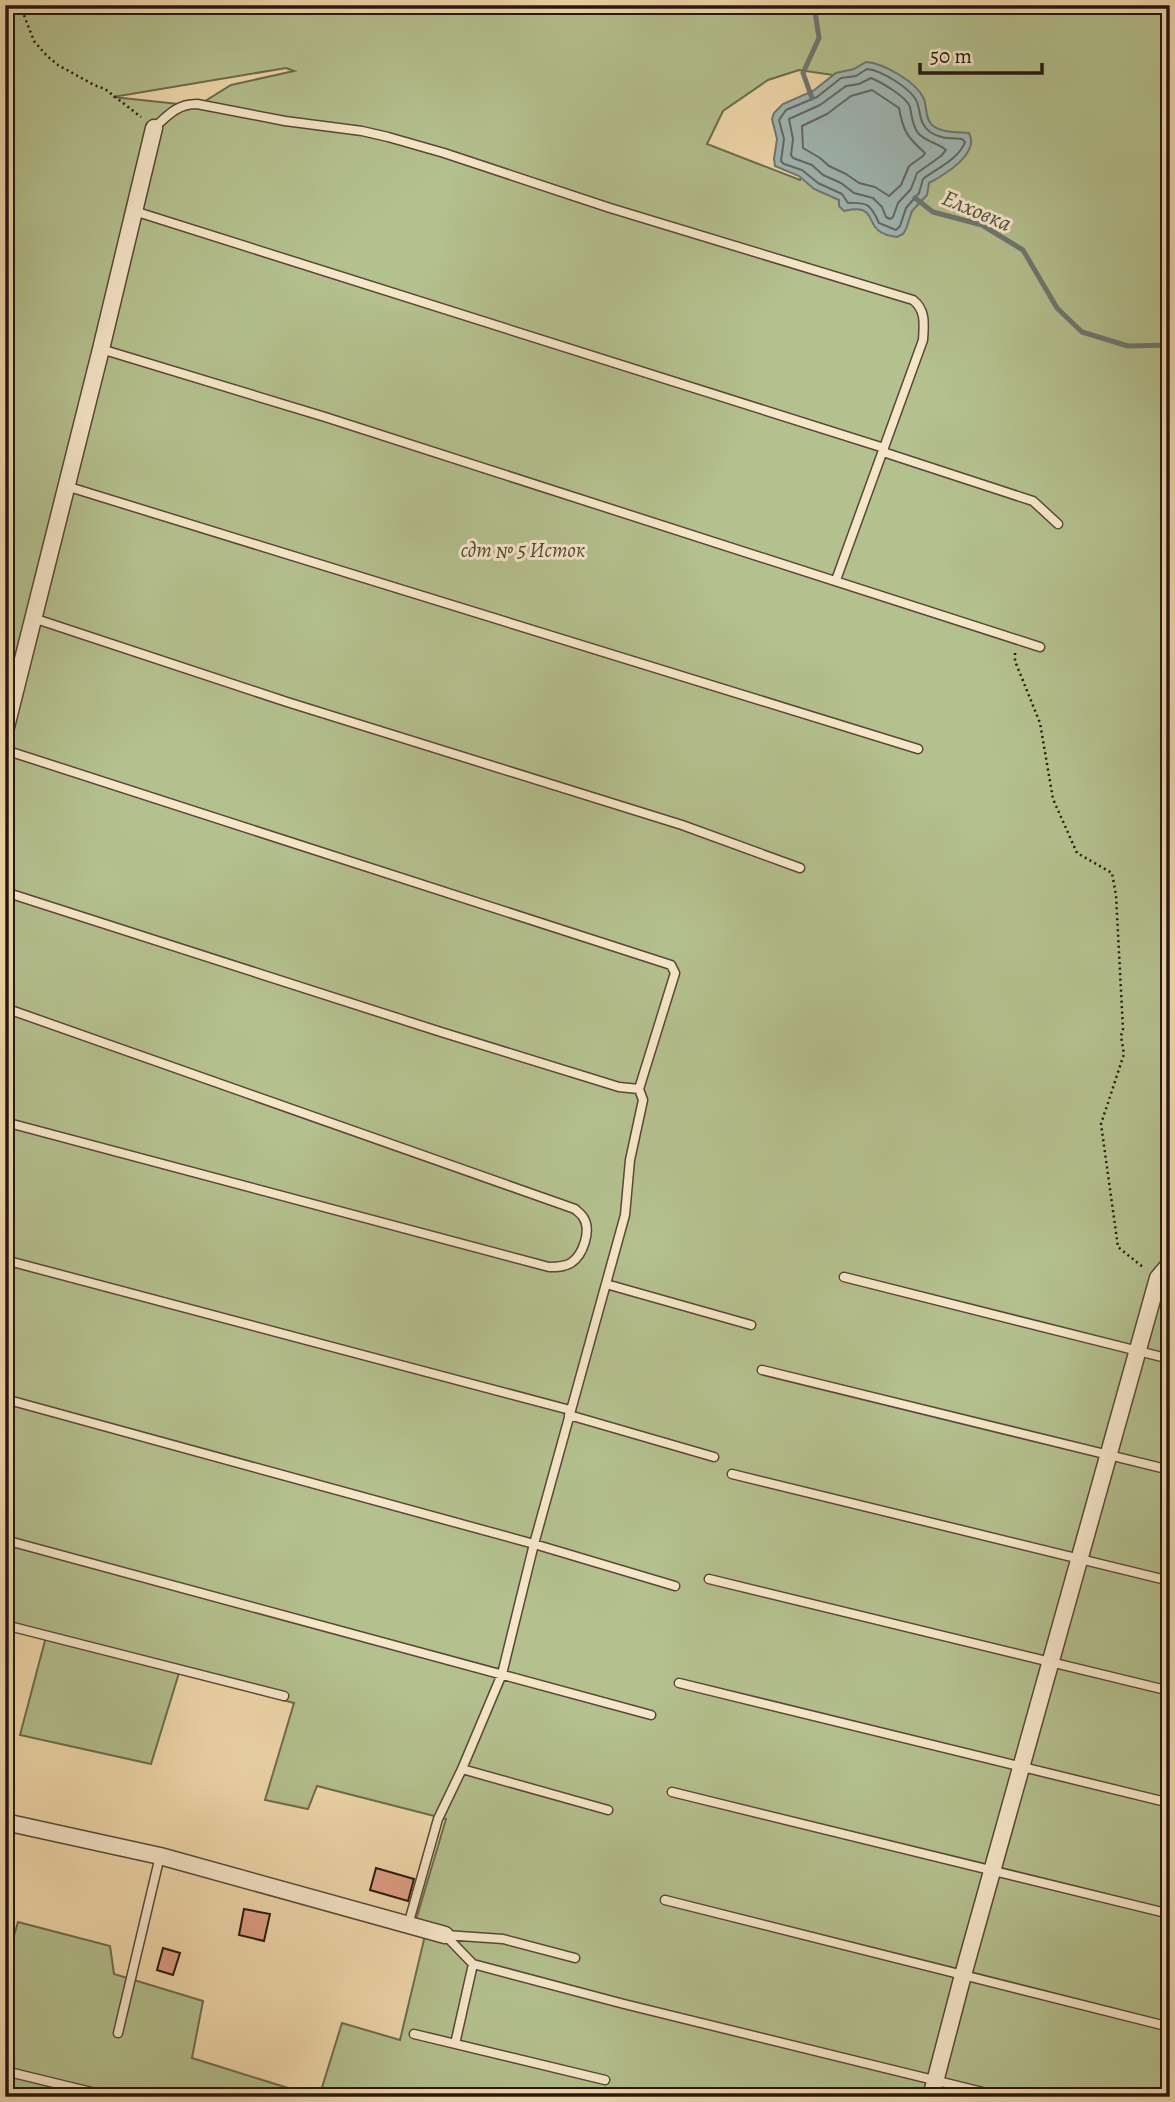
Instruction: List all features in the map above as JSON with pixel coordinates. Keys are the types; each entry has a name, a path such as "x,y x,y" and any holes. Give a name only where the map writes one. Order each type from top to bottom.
{"street":[{"path":"5,731 154,128"},
{"path":"931,2097 1158,1279 1170,1264"},
{"path":"5,1822 160,1856 445,1935"}],"lane":[{"path":"154,128 168,113 187,104 197,104 285,121 362,131 444,153 610,208 913,300 923,313 923,340 836,580"},
{"path":"134,211 884,450 1033,501 1058,524"},
{"path":"101,349 325,417 1040,647"},
{"path":"66,485 918,749"},
{"path":"33,618 287,702 682,825 800,867"},
{"path":"5,750 671,965 675,973 639,1089 643,1100 630,1160 625,1215 534,1544 502,1674 438,1819 408,1925"},
{"path":"5,892 441,1032 620,1087 639,1089"},
{"path":"5,1007 575,1209 583,1216 586,1234 581,1250 573,1262 562,1267 549,1267 5,1122"},
{"path":"5,1260 570,1412 714,1457"},
{"path":"844,1277 1170,1359"},
{"path":"606,1284 751,1325"},
{"path":"762,1370 1170,1470"},
{"path":"5,1399 534,1544 675,1586"},
{"path":"732,1474 1170,1581"},
{"path":"5,1539 651,1715"},
{"path":"709,1579 1170,1692"},
{"path":"5,1625 284,1696"},
{"path":"679,1683 1170,1803"},
{"path":"462,1769 608,1810"},
{"path":"672,1792 1170,1914"},
{"path":"118,2033 160,1856"},
{"path":"665,1900 1170,2027"},
{"path":"445,1935 503,1939 575,1958"},
{"path":"445,1935 473,1964 1003,2097"},
{"path":"455,2044 473,1964"},
{"path":"414,2034 605,2080"},
{"path":"5,2071 112,2097"}],"path":[{"path":"20,5 34,41 47,56 105,89 154,128"},
{"path":"1015,639 1016,661 1040,723 1053,799 1077,853 1112,873 1117,909 1123,1029 1121,1036 1124,1054 1101,1124 1118,1247 1158,1279"}],"green space":[{"name":"сдт № 5 Исток","path":"5,5 1170,5 1170,2097 319,2097 342,2023 400,2040 427,1927 416,1920 446,1819 317,1786 308,1809 265,1800 294,1703 179,1673 151,1764 20,1735 47,1633 5,1624","holes":["286,68 294,71 231,85 197,106 113,97","799,70 840,76 800,180 707,144 723,111 768,80"]},
{"path":"18,1922 110,1946 114,1974 203,2001 192,2058 317,2097 5,2097 5,1966"}],"water":[{"path":"866,62 890,70 914,86 924,99 927,116 932,125 945,131 969,133 971,141 970,149 959,163 929,183 927,195 912,211 903,234 897,237 880,232 866,212 857,209 844,211 839,206 839,200 814,189 799,176 775,166 777,139 772,119 774,113 783,104 813,91 836,73 854,69"}],"building":[{"path":"376,1868 414,1879 408,1901 370,1890"},
{"path":"244,1909 270,1914 264,1941 239,1935"},
{"path":"163,1948 180,1953 173,1975 157,1970"}],"waterway":[{"name":"Елховка","path":"789,5 815,12 819,38 803,73 812,98"},
{"name":"Елховка","path":"915,198 933,212 982,225 1023,250 1057,308 1082,332 1128,346 1170,345"}]}
